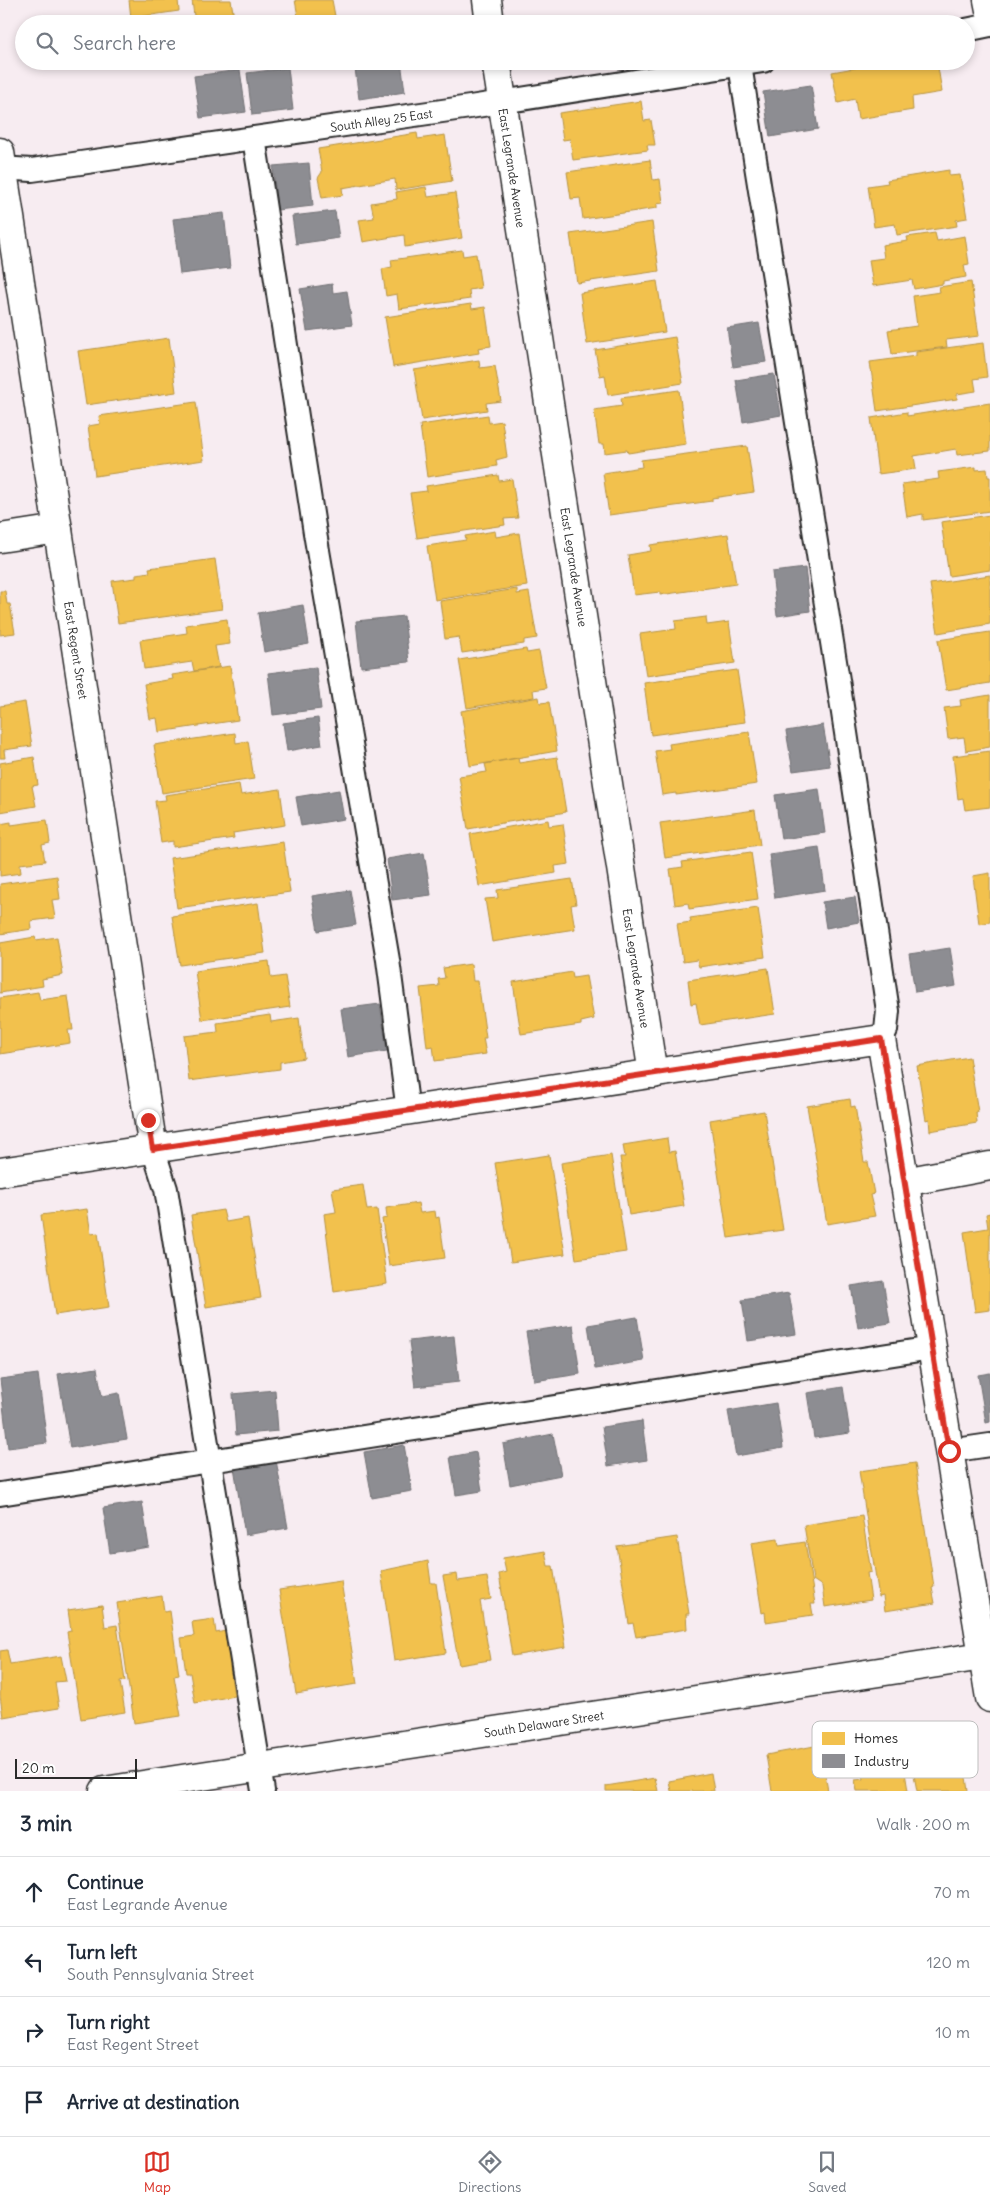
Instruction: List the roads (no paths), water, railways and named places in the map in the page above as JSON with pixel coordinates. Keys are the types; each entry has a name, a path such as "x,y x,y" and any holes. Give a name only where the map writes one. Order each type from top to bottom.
{"street":[{"path":"487,0 489,15"},
{"path":"988,0 990,10"},
{"name":"East Legrande Avenue","path":"497,70 653,1074"},
{"name":"East Regent Street","path":"1,163 153,1149"},
{"path":"0,538 58,529"},
{"path":"0,1172 881,1039 990,1698"},
{"path":"904,1182 990,1166"},
{"name":"South Delaware Street","path":"104,1791 261,1779 983,1656"}],"lane":[{"path":"975,28 990,26"},
{"name":"South Alley 25 East","path":"1,163 32,170 502,102 708,70"},
{"path":"741,70 838,680 888,1011 886,1030 881,1039"},
{"path":"254,138 314,533 388,960 408,1111"},
{"path":"153,1149 166,1189 261,1779"},
{"path":"0,1494 210,1463 932,1348"},
{"path":"949,1451 990,1445"}]}
